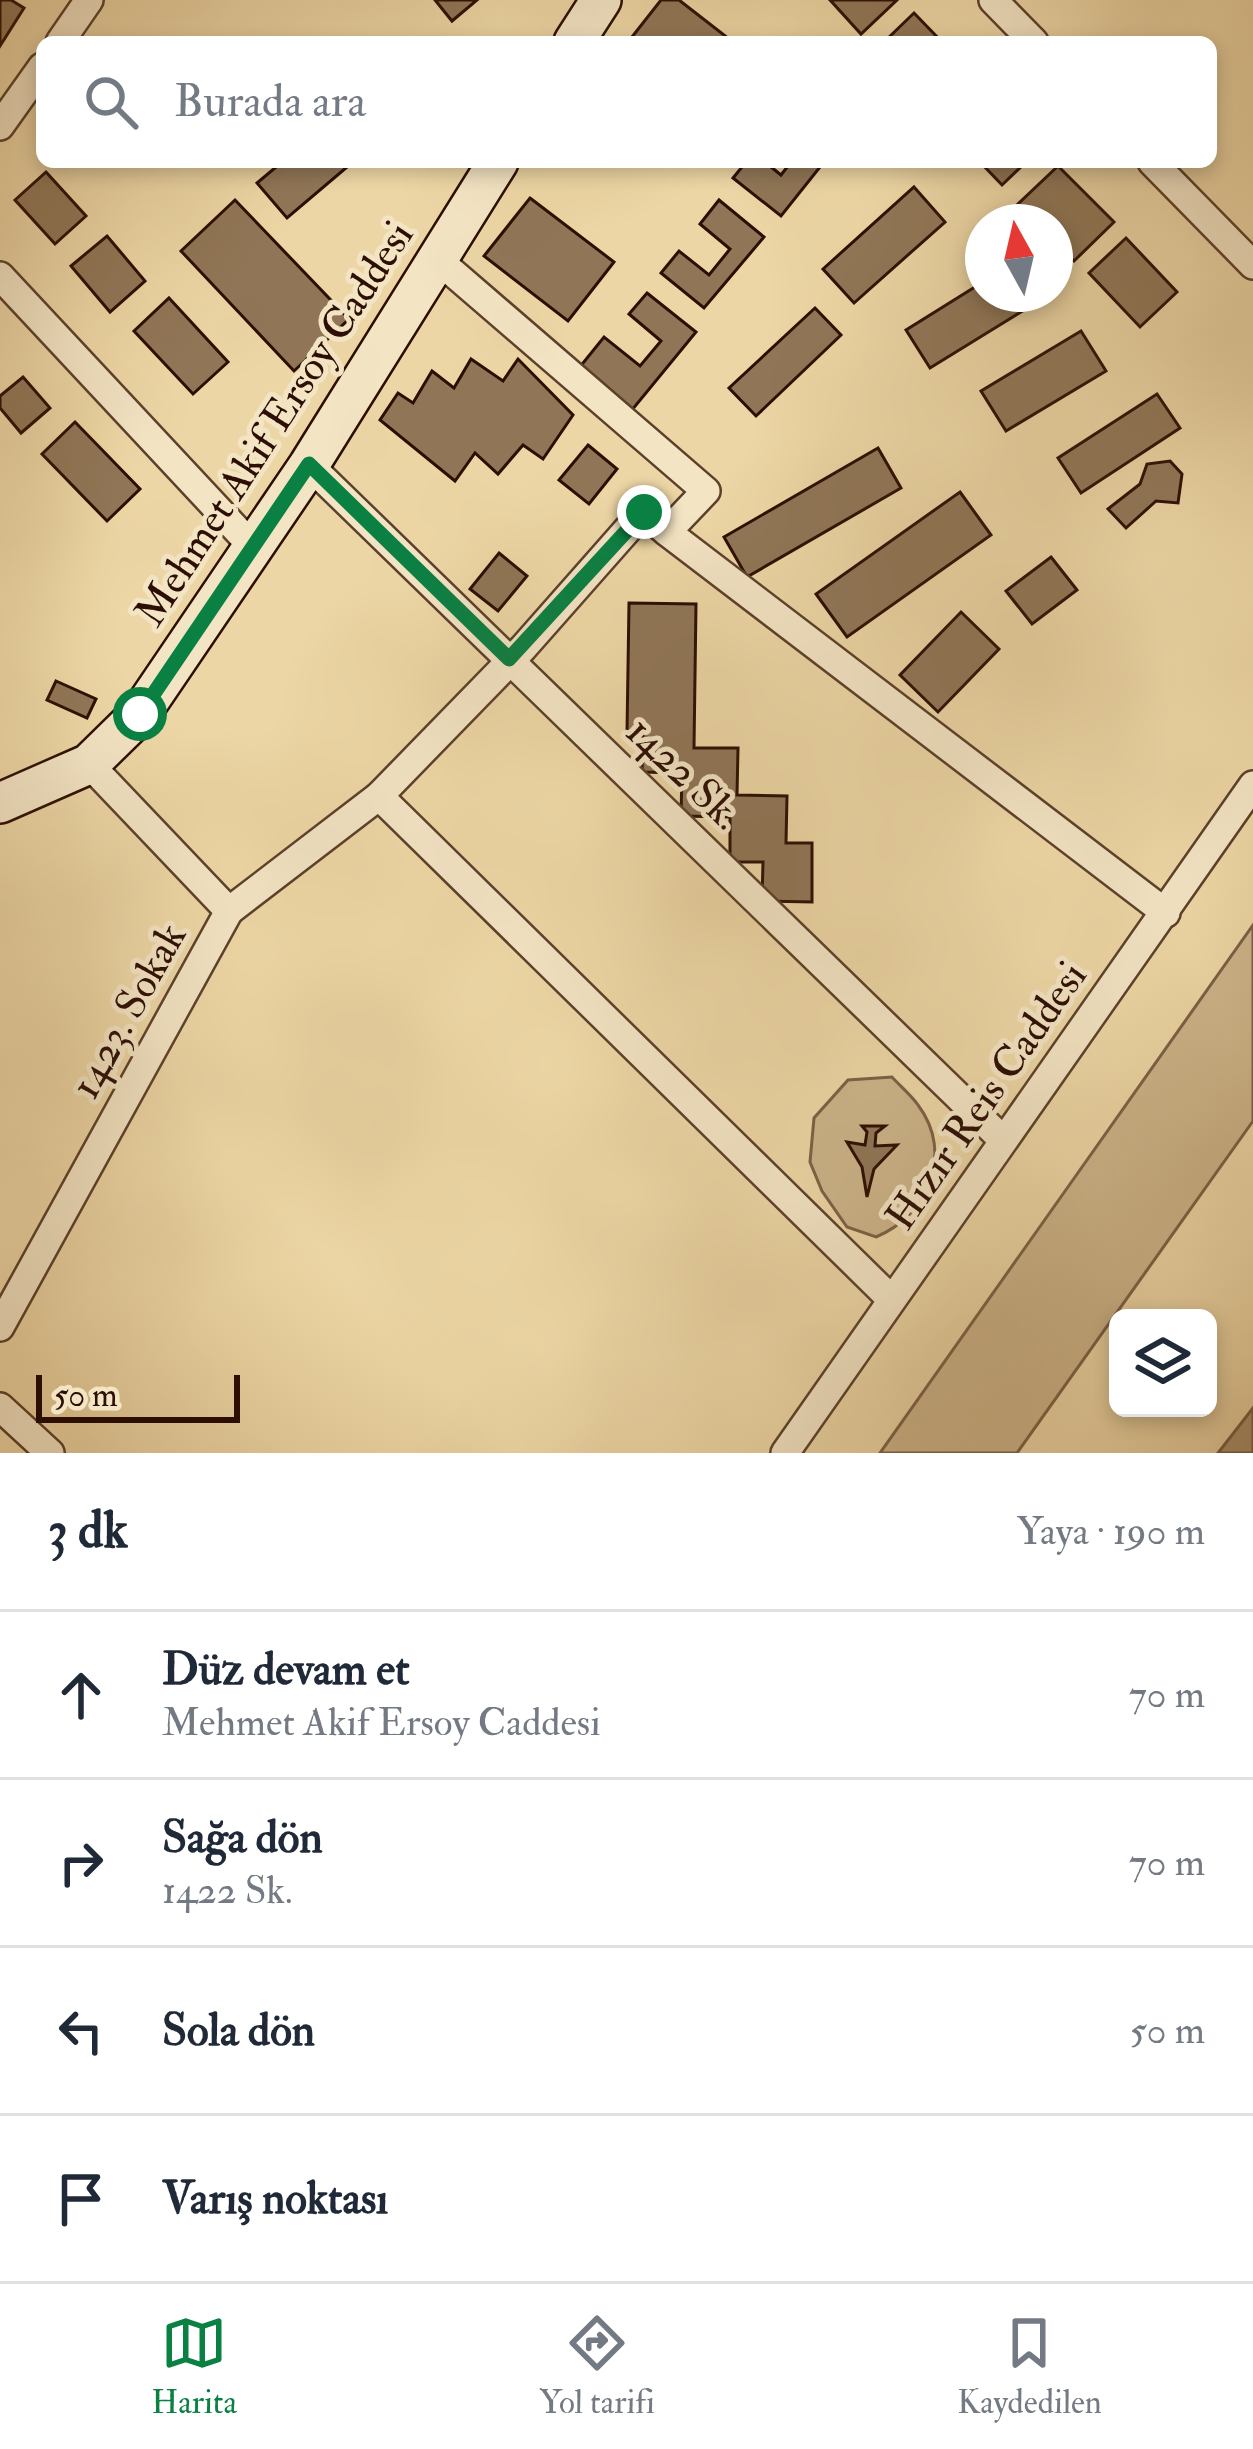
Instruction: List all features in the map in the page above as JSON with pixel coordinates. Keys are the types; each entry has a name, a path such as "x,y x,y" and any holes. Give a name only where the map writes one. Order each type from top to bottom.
{"main road":[{"path":"578,36 601,0"},
{"name":"Mehmet Akif Ersoy Caddesi","path":"0,803 88,764 140,714 309,464 494,168"}],"street":[{"path":"63,36 89,0"},
{"path":"993,0 1028,36"},
{"path":"0,126 36,75"},
{"path":"1158,168 1253,265"},
{"path":"437,259 706,491 668,532"},
{"path":"0,276 253,547"},
{"name":"1422 Sk.","path":"309,464 1003,1140"},
{"path":"229,911 379,796 644,512 1166,914"},
{"name":"1423. Sokak","path":"0,1327 229,911 88,764"},
{"name":"Hızır Reis Caddesi","path":"785,1453 1253,785"},
{"path":"379,796 891,1299"},
{"path":"0,1407 50,1453"}],"shaded area":[{"path":"1253,925 1253,1121 1119,1309 1109,1309 1109,1324 1017,1453 880,1453"},
{"path":"892,1077 929,1124 934,1163 921,1199 894,1227 876,1237 847,1227 822,1191 810,1162 814,1118 848,1080"},
{"path":"1253,1408 1253,1453 1218,1453"}],"building":[{"path":"0,0 24,8 0,46"},
{"path":"435,0 477,0 452,21"},
{"path":"661,0 679,0 725,36 633,36"},
{"path":"830,0 897,0 861,34"},
{"path":"914,13 936,36 890,36"},
{"path":"275,168 346,168 287,218 257,183"},
{"path":"741,168 772,168 781,175 786,168 819,168 781,216 733,178"},
{"path":"986,168 1020,168 1002,185"},
{"path":"1056,168 1114,222 1074,261 1073,204 1018,204"},
{"path":"46,172 86,216 55,244 15,200"},
{"path":"914,187 945,222 854,303 823,269"},
{"path":"530,198 614,262 568,321 484,256"},
{"path":"235,200 349,319 294,371 181,251"},
{"path":"719,200 764,237 704,308 661,273 679,251 709,275 730,249 700,224"},
{"path":"107,236 145,281 110,312 71,266"},
{"path":"1126,238 1177,292 1140,327 1089,273"},
{"path":"647,293 696,332 632,410 579,368 604,337 640,366 661,341 629,314"},
{"path":"965,293 965,312 1021,312 930,368 906,330"},
{"path":"169,298 228,362 193,394 134,331"},
{"path":"815,308 841,335 756,416 729,388"},
{"path":"1081,331 1106,371 1006,431 981,391"},
{"path":"471,359 503,381 518,359 573,415 543,459 523,445 498,474 475,453 455,481 380,420 398,393 413,403 432,371 454,388"},
{"path":"23,377 50,408 21,433 0,408 0,396"},
{"path":"1157,394 1180,428 1081,493 1058,458"},
{"path":"75,422 140,489 107,521 42,454"},
{"path":"588,445 617,469 589,504 559,480"},
{"path":"878,448 901,488 747,577 724,537"},
{"path":"1170,461 1182,474 1178,503 1156,501 1126,528 1108,509 1140,484 1147,464"},
{"path":"960,492 991,535 847,637 816,594"},
{"path":"499,553 527,576 498,611 470,589"},
{"path":"1051,557 1077,590 1032,624 1006,591"},
{"path":"629,603 696,604 694,748 738,748 737,795 787,796 786,843 812,843 812,902 762,901 763,862 730,862 730,817 681,816 682,773 642,772 643,732 627,732"},
{"path":"961,612 999,649 938,712 900,675"},
{"path":"56,681 96,699 87,718 47,700"},
{"path":"862,1126 885,1126 876,1133 875,1146 897,1145 874,1169 867,1197 862,1167 847,1142 865,1145 867,1132"}],"route":[{"path":"140,714 309,464 509,659 644,512"}]}
